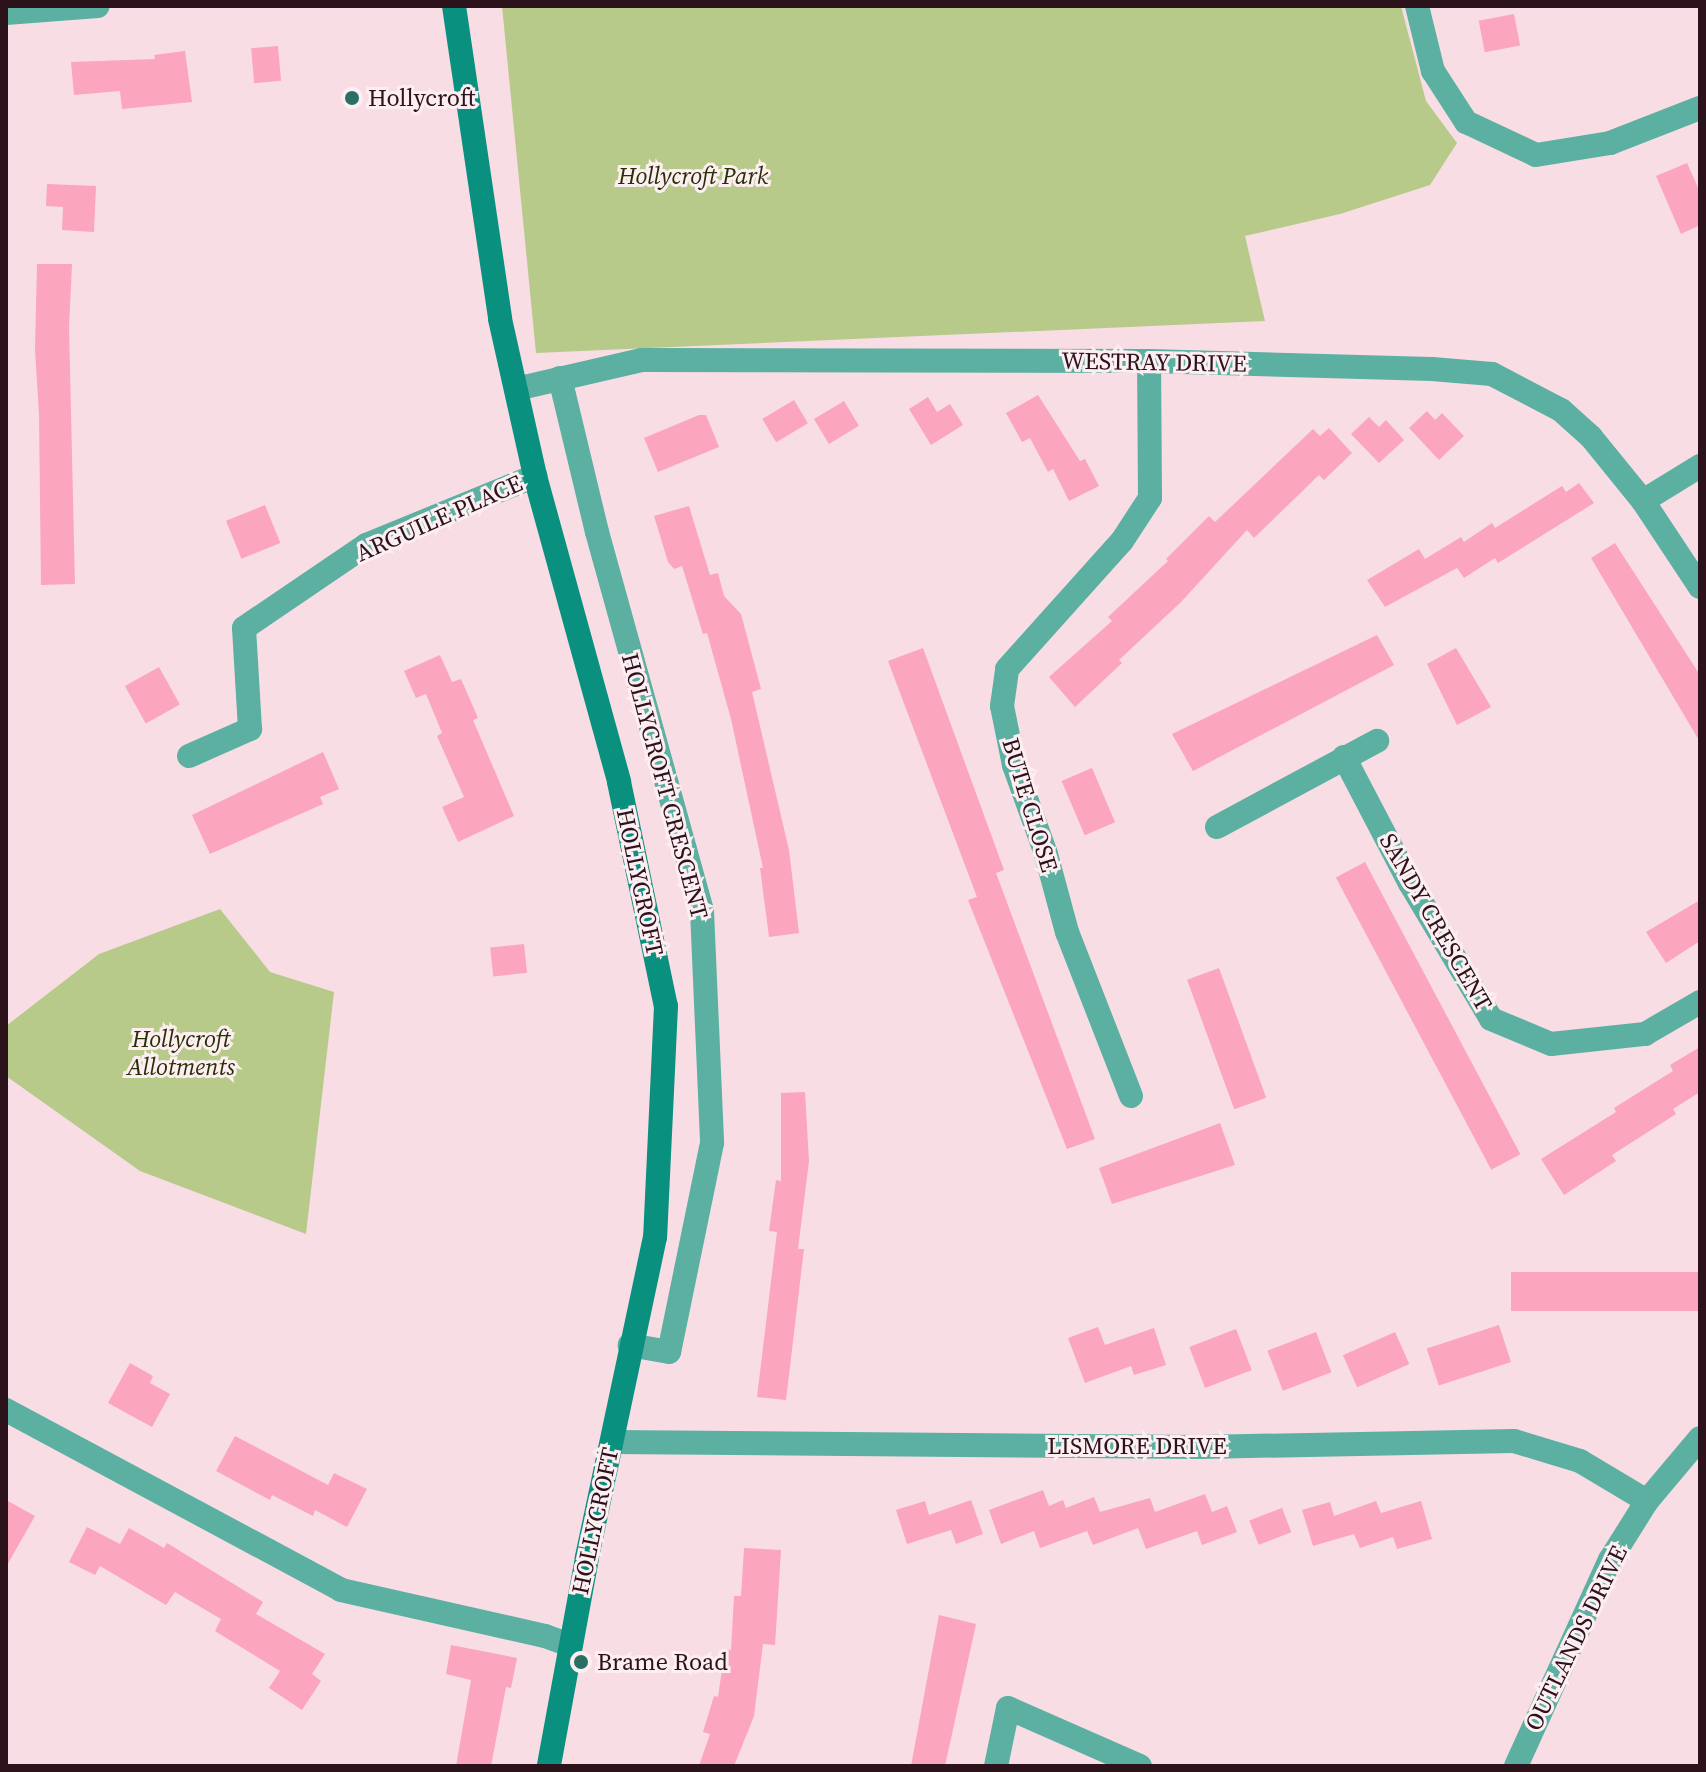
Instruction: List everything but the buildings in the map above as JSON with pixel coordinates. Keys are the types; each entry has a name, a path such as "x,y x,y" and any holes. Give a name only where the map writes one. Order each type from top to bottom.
{"street":[{"path":"6,13 98,6"},
{"name":"HOLLYCROFT","path":"454,6 500,319 535,476 619,782 666,1006 655,1237 630,1345 549,1766"},
{"path":"1417,6 1433,71 1466,122 1536,155 1610,143 1700,108"},
{"name":"WESTRAY DRIVE","path":"516,389 642,360 1149,361 1432,369 1492,374 1561,410 1591,437 1643,501 1700,587"},
{"name":"BUTE CLOSE","path":"1131,1096 1067,932 1046,854 1014,765 1002,706 1007,669 1122,541 1150,498 1149,361"},
{"name":"HOLLYCROFT CRESCENT","path":"560,378 597,532 702,911 712,1143 669,1352 630,1345"},
{"path":"1643,501 1700,466"},
{"name":"ARGUILE PLACE","path":"189,756 250,729 244,628 366,545 535,476"},
{"path":"1217,827 1377,741"},
{"name":"SANDY CRESCENT","path":"1344,757 1410,883 1491,1019 1551,1044 1645,1034 1700,1002"},
{"path":"6,1410 341,1590 545,1636 570,1645"},
{"name":"OUTLANDS DRIVE","path":"1516,1766 1610,1560 1647,1501 1700,1438"},
{"name":"LISMORE DRIVE","path":"612,1442 1200,1447 1514,1441 1580,1461 1647,1501"},
{"path":"996,1766 1008,1708 1140,1766"}],"green space":[{"name":"Hollycroft Park","path":"502,6 1401,6 1426,101 1457,143 1430,185 1340,214 1245,236 1265,321 536,353"},
{"name":"Hollycroft Allotments","path":"220,909 270,972 334,992 306,1234 140,1171 6,1076 6,1026 99,954"}],"place":[{"name":"Hollycroft","path":"352,98"},
{"name":"Brame Road","path":"581,1662"}]}
